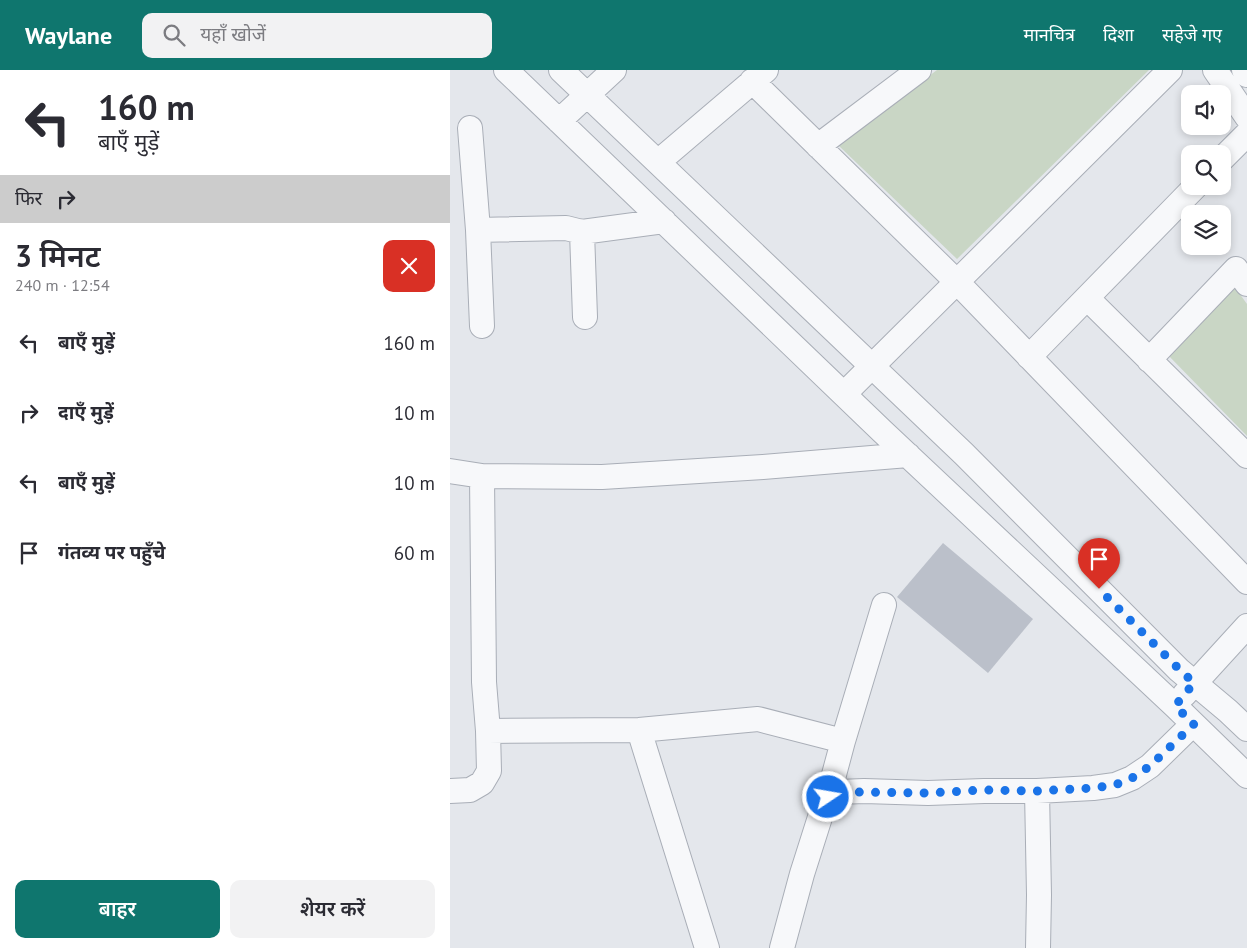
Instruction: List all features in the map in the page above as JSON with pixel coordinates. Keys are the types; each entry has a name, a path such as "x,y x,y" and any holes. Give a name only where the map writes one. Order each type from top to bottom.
{"street":[{"path":"506,70 1247,776"},
{"path":"559,121 614,70"},
{"path":"818,146 919,70"},
{"path":"844,394 1170,70"},
{"path":"1215,70 1247,117"},
{"path":"1244,70 1247,75"},
{"path":"541,104 570,73 587,95 964,454 1180,670 1247,729"},
{"path":"658,162 759,76 818,146 957,282 1247,582"},
{"path":"470,128 478,230 482,326"},
{"path":"1231,150 1247,134"},
{"path":"1029,357 1187,195"},
{"path":"478,230 566,228 582,232 664,222"},
{"path":"582,232 584,317"},
{"path":"1149,360 1236,269 1247,284"},
{"path":"1087,298 1247,456"},
{"path":"450,471 482,476 602,476 763,467 908,455"},
{"path":"450,792 470,790 482,783 489,771 484,682 482,476"},
{"path":"782,948 802,874 828,797 843,740 884,605"},
{"path":"1175,706 1247,626"},
{"path":"488,731 639,730 758,719 843,740"},
{"path":"828,797 839,792 1037,791 1115,785 1132,778 1150,766 1194,724"},
{"path":"639,730 707,948"},
{"path":"1037,791 1038,948"}],"green space":[{"path":"937,70 1149,70 957,259 838,145"},
{"path":"1234,286 1247,304 1247,436 1166,353"}],"building":[{"path":"943,543 1033,619 988,673 897,597"}],"route":[{"path":"828,797 839,792 864,791 928,793 1093,788 1115,785 1132,778 1150,766 1194,724 1175,706 1194,683 1099,589"}]}
